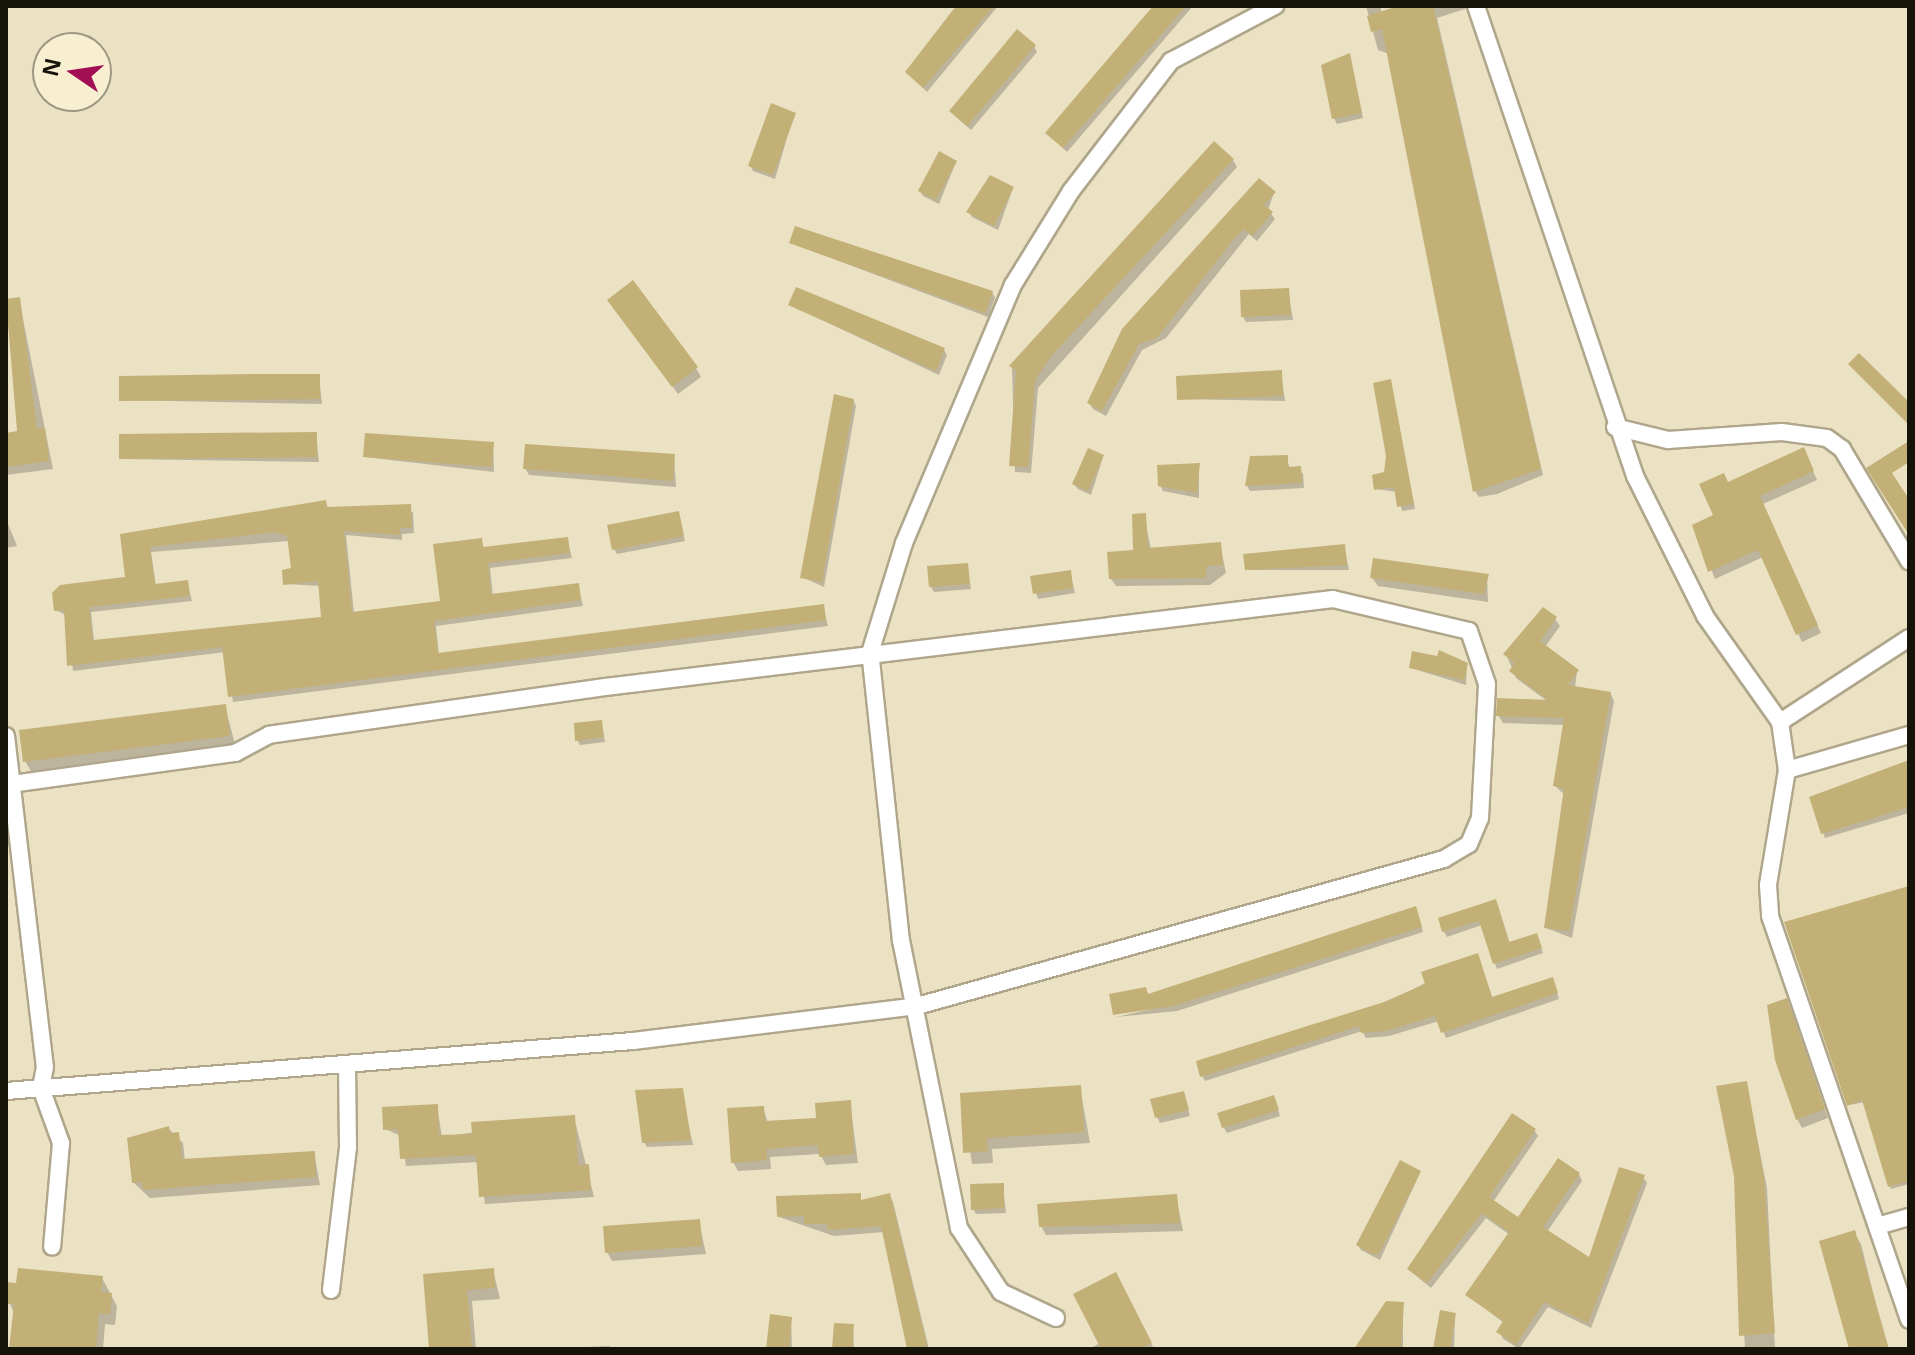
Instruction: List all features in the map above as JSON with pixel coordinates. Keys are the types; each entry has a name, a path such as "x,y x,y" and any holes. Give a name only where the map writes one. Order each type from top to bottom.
{"street":[{"path":"1056,1318 1001,1292 959,1228 917,1006 901,941 870,653 904,543 1013,285 1071,191 1171,61 1275,6"},
{"path":"1476,6 1615,427 1665,547 1780,722 1787,770 1770,916 1881,1225 1909,1320"},
{"path":"1615,427 1668,440 1782,432 1827,438 1842,449 1909,561"},
{"path":"6,1091 347,1066 917,1006 1444,859 1469,844 1480,818 1487,684 1469,631 1333,599 870,653 269,735 235,753 11,784"},
{"path":"1780,722 1909,638"},
{"path":"1787,770 1909,735"},
{"path":"6,736 45,1067 41,1088 61,1143 52,1247"},
{"path":"331,1290 348,1147 347,1066"},
{"path":"1881,1225 1909,1217"}],"building":[{"path":"956,6 994,6 923,88 905,72"},
{"path":"1153,6 1186,6 1063,148 1045,133"},
{"path":"1398,6 1433,6 1541,469 1473,492 1382,29 1371,32 1367,16"},
{"path":"1017,29 1036,45 967,126 949,111"},
{"path":"1350,53 1362,113 1332,119 1321,65"},
{"path":"771,103 796,113 773,175 748,166"},
{"path":"1214,141 1234,159 1052,355 1035,380 1028,467 1009,466 1016,370 1009,366"},
{"path":"939,151 957,161 936,200 918,191"},
{"path":"990,175 1014,187 994,226 966,212"},
{"path":"1259,178 1276,192 1264,205 1273,212 1252,236 1244,229 1233,240 1157,338 1139,344 1102,411 1087,403 1122,329"},
{"path":"795,226 993,291 985,313 789,243"},
{"path":"633,280 698,367 672,387 607,300"},
{"path":"796,287 945,348 936,371 788,305"},
{"path":"1289,288 1291,315 1241,317 1240,290"},
{"path":"20,297 37,429 45,428 49,461 6,467 6,433 17,431 6,299"},
{"path":"1859,353 1909,402 1909,425 1848,364"},
{"path":"1282,370 1283,396 1177,400 1176,376"},
{"path":"320,374 320,399 119,401 119,376"},
{"path":"1391,379 1414,504 1397,507 1394,487 1374,490 1372,475 1384,472 1386,456 1373,383"},
{"path":"834,394 854,399 822,582 800,578"},
{"path":"317,432 317,457 119,459 119,434"},
{"path":"365,433 494,442 492,467 363,457"},
{"path":"1909,441 1909,462 1892,473 1909,499 1909,535 1866,468"},
{"path":"525,444 675,454 673,481 523,469"},
{"path":"1804,447 1814,471 1760,496 1818,625 1796,635 1758,550 1708,572 1692,525 1713,515 1699,484 1724,473 1728,482"},
{"path":"1088,448 1104,455 1088,491 1072,484"},
{"path":"1288,455 1288,467 1301,466 1302,483 1245,486 1250,456"},
{"path":"1200,463 1197,493 1158,486 1157,465"},
{"path":"326,500 327,507 411,504 412,528 400,528 400,535 344,531 352,612 440,601 433,544 482,538 483,547 568,537 570,553 488,563 491,594 579,583 581,600 434,621 438,653 824,604 826,620 228,697 222,647 67,666 64,610 54,611 52,593 60,585 125,577 120,534","holes":["275,532 287,536 291,568 282,570 283,585 318,581 321,617 93,640 89,607 190,596 188,580 155,584 150,547"]},
{"path":"679,511 684,536 612,550 607,525"},
{"path":"1146,513 1148,548 1221,542 1223,565 1207,566 1205,578 1109,579 1107,552 1133,550 1132,514"},
{"path":"1345,544 1347,565 1245,570 1243,554"},
{"path":"1373,558 1489,574 1484,594 1370,578"},
{"path":"968,563 970,584 929,587 927,566"},
{"path":"1071,570 1073,588 1033,594 1030,576"},
{"path":"1543,607 1557,617 1540,641 1579,670 1568,685 1611,692 1569,931 1544,928 1564,788 1553,786 1564,718 1496,716 1497,698 1548,700 1509,671 1515,663 1503,654"},
{"path":"1439,650 1468,663 1464,680 1409,668 1412,651 1437,656"},
{"path":"226,704 230,736 23,762 19,730"},
{"path":"602,720 604,737 575,741 574,723"},
{"path":"1909,760 1909,807 1821,834 1809,797"},
{"path":"1909,886 1909,1181 1888,1187 1862,1100 1847,1106 1784,922"},
{"path":"1496,899 1509,942 1537,933 1542,948 1493,964 1479,921 1442,932 1438,918"},
{"path":"1416,906 1422,927 1173,1006 1113,1015 1109,994 1146,987 1148,994"},
{"path":"1478,953 1492,997 1553,977 1558,993 1441,1033 1435,1016 1385,1031 1361,1033 1359,1026 1200,1077 1196,1061 1384,1002 1425,984 1421,972"},
{"path":"1787,998 1825,1109 1796,1120 1775,1060 1767,1005"},
{"path":"1747,1081 1764,1178 1775,1333 1739,1336 1734,1176 1716,1086"},
{"path":"1081,1085 1084,1132 987,1138 988,1151 963,1153 960,1093"},
{"path":"683,1088 691,1140 642,1143 635,1090"},
{"path":"1184,1091 1189,1110 1155,1118 1150,1099"},
{"path":"1274,1095 1279,1110 1222,1128 1217,1113"},
{"path":"851,1100 854,1154 819,1157 818,1145 766,1149 767,1160 731,1163 727,1108 764,1106 765,1121 816,1118 815,1103"},
{"path":"438,1104 439,1135 472,1134 471,1122 575,1115 578,1165 589,1164 591,1190 479,1197 476,1155 400,1159 398,1129 383,1130 382,1107"},
{"path":"1512,1113 1536,1129 1489,1197 1518,1217 1558,1158 1580,1173 1543,1227 1589,1257 1619,1167 1645,1175 1588,1323 1544,1302 1516,1345 1496,1332 1503,1321 1465,1295 1509,1232 1482,1213 1427,1283 1407,1269"},
{"path":"169,1126 170,1133 179,1132 182,1159 315,1151 316,1177 143,1190 142,1182 132,1183 127,1138"},
{"path":"1400,1160 1421,1171 1379,1254 1372,1254 1356,1245"},
{"path":"1004,1183 1004,1208 971,1210 970,1184"},
{"path":"861,1193 861,1200 890,1193 928,1349 907,1349 881,1226 828,1230 827,1224 804,1224 804,1216 777,1217 776,1196"},
{"path":"1177,1194 1180,1223 1039,1227 1037,1204"},
{"path":"700,1219 702,1246 605,1253 603,1226"},
{"path":"1855,1230 1889,1349 1849,1349 1819,1241"},
{"path":"18,1268 103,1276 101,1292 112,1293 110,1314 99,1313 96,1349 9,1349 14,1304 6,1304 6,1282 16,1283"},
{"path":"494,1268 495,1288 467,1290 472,1349 429,1349 423,1274"},
{"path":"1116,1272 1152,1343 1139,1349 1101,1349 1073,1294"},
{"path":"1386,1301 1404,1302 1401,1349 1354,1349"},
{"path":"1440,1310 1456,1313 1450,1349 1433,1349"},
{"path":"770,1314 792,1317 789,1349 766,1349"},
{"path":"834,1323 854,1324 852,1349 832,1349"}]}
